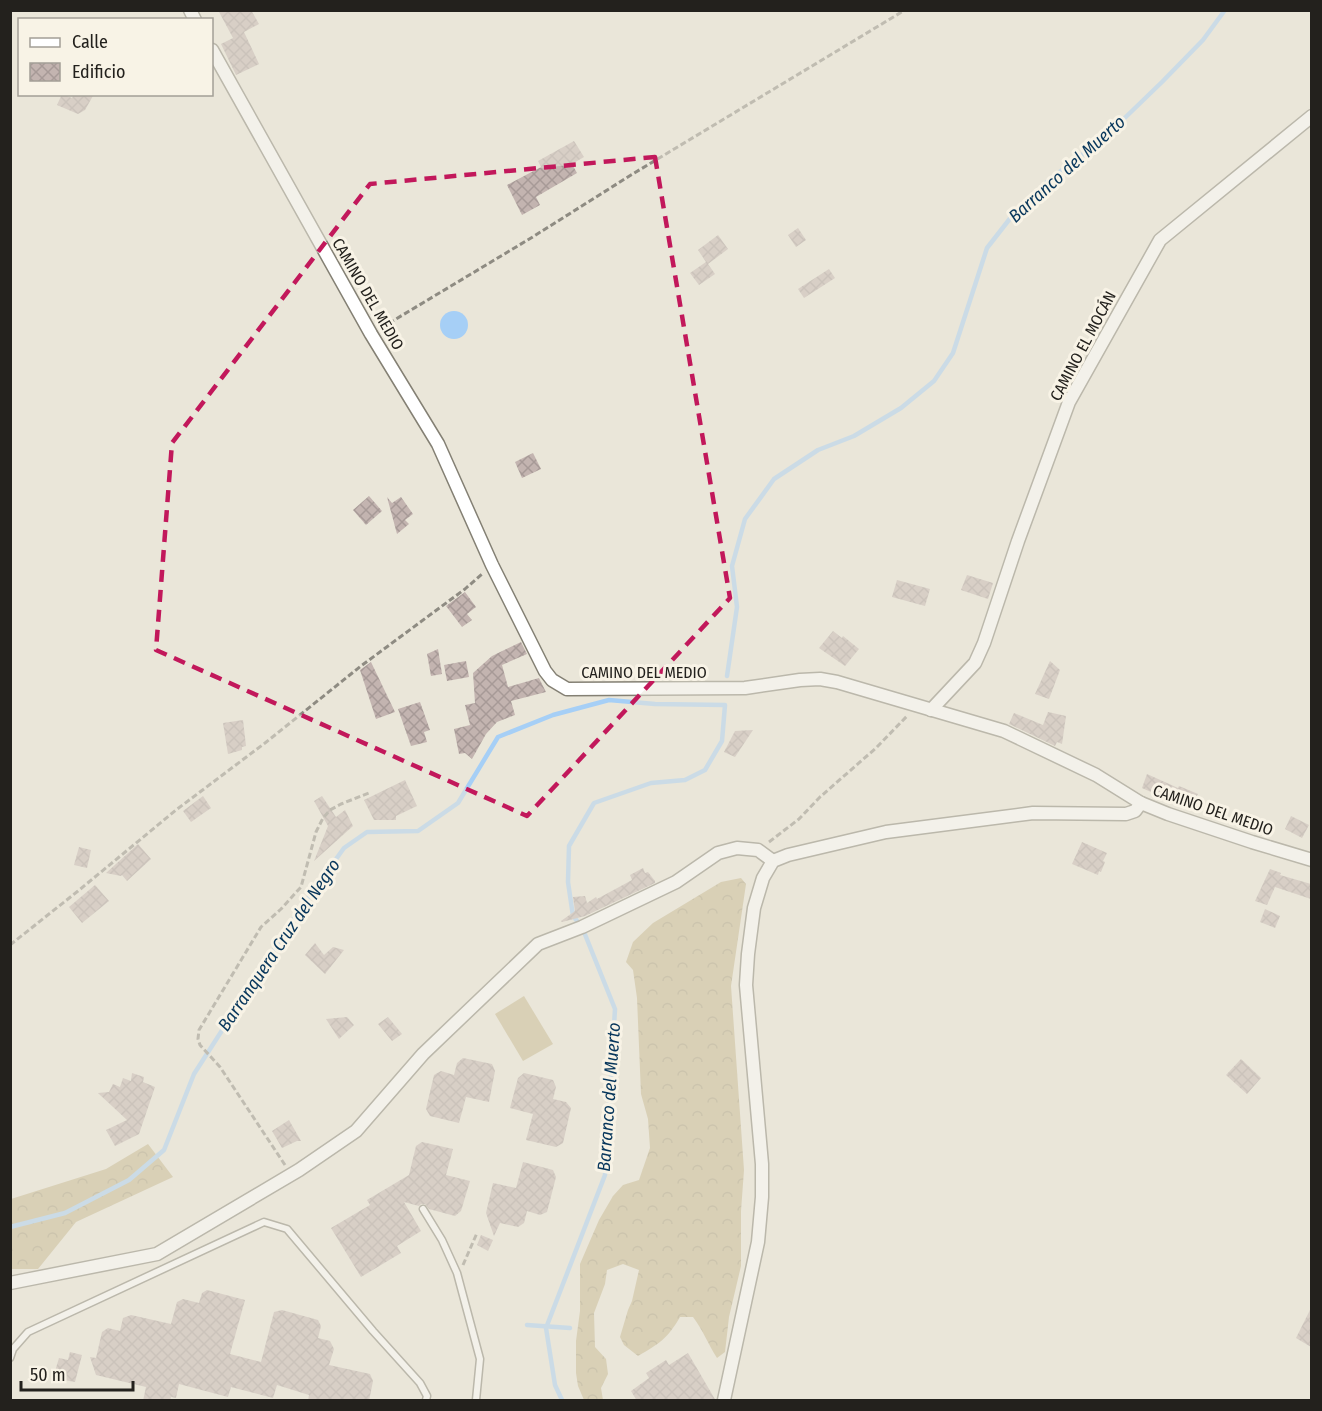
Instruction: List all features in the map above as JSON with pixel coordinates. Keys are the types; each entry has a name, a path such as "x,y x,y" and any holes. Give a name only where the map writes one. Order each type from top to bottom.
{"street":[{"name":"CAMINO DEL MEDIO","path":"213,52 372,334 438,444 492,565 545,671 552,680 567,689 745,688 800,680 820,679 837,682 1004,731 1096,775 1142,803 1168,814 1311,860"},
{"name":"CAMINO EL MOCÁN","path":"931,710 975,663 1069,402 1160,240 1311,116"},
{"path":"724,1401 758,1242 762,1164 746,985 754,908 763,878 773,861 788,855 886,832 1033,813 1126,814 1135,811 1142,803"},
{"path":"10,1283 157,1254 291,1175 356,1131 423,1054 538,944 582,927 676,882 718,853 737,849 758,850 773,861"}],"lane":[{"path":"423,1209 442,1240 457,1273 480,1359 476,1401"},
{"path":"10,1358 13,1349 28,1332 264,1222 286,1229 372,1331 420,1383 427,1396 426,1401"}],"path":[{"path":"372,334 906,10"},
{"path":"10,945 176,810 361,666 465,589 492,565"},
{"path":"758,850 799,819 820,797 876,748 917,706"},
{"path":"291,1175 220,1067 200,1045 199,1030 261,927 301,886 322,818 341,804 369,793"},
{"path":"457,1273 477,1233"}],"highlighted area":[{"path":"655,157 730,598 527,816 156,650 172,443 370,184"}],"green space":[{"path":"741,878 746,884 731,986 744,1170 741,1266 729,1317 725,1352 717,1358 693,1317 680,1317 662,1340 638,1356 624,1345 620,1337 639,1270 623,1264 607,1270 605,1284 594,1313 595,1347 606,1359 608,1374 601,1388 603,1400 584,1400 576,1373 580,1264 599,1220 613,1196 623,1185 639,1180 650,1148 648,1119 641,1094 637,998 633,970 626,962 633,942 653,923 721,882"},
{"path":"524,996 553,1044 523,1061 495,1014"},
{"path":"148,1144 173,1177 76,1222 38,1269 11,1269 11,1199 106,1169"}],"water":[{"path":"454,311 464,315 468,325 464,335 454,339 444,335 440,325 444,315"}],"building":[{"path":"218,10 251,10 259,24 244,32 259,64 236,75 221,44 233,38"},
{"path":"61,96 72,98 73,96 93,96 85,110 78,114 57,105"},
{"path":"574,141 584,157 572,164 577,173 536,197 540,205 522,215 507,185 541,167 538,161"},
{"path":"798,228 806,240 796,247 788,235"},
{"path":"718,235 728,249 708,264 715,274 699,285 690,273 706,262 698,250"},
{"path":"829,269 835,278 804,298 798,289"},
{"path":"533,453 541,469 522,478 515,462"},
{"path":"369,496 382,511 366,525 353,510"},
{"path":"387,497 392,503 401,497 413,514 405,520 409,524 397,534"},
{"path":"967,575 993,583 988,599 961,590"},
{"path":"897,580 930,589 925,606 892,597"},
{"path":"465,592 476,607 467,614 472,620 462,627 446,606"},
{"path":"833,631 859,649 845,666 819,648"},
{"path":"521,642 527,654 502,665 508,687 539,678 546,692 511,701 515,715 497,722 486,734 472,759 465,753 459,754 454,729 470,725 465,705 475,703 473,673 492,656"},
{"path":"438,649 442,674 431,676 427,654"},
{"path":"466,661 469,677 447,681 444,665"},
{"path":"1050,661 1060,670 1049,699 1035,694"},
{"path":"371,662 395,712 376,719 360,670"},
{"path":"420,702 430,730 424,732 427,742 411,746 398,709"},
{"path":"1048,712 1066,716 1062,744 1057,742 1055,746 1009,724 1014,713 1043,725"},
{"path":"243,720 246,746 242,747 242,750 228,754 223,723"},
{"path":"753,730 735,757 724,752 735,731"},
{"path":"1147,774 1198,794 1187,808 1142,788"},
{"path":"405,780 417,806 396,816 396,820 374,820 364,800"},
{"path":"203,796 211,808 191,822 183,811"},
{"path":"322,796 336,817 345,810 353,826 314,861 328,826 314,801"},
{"path":"1291,816 1309,825 1302,838 1285,829"},
{"path":"1082,842 1107,853 1098,875 1072,864"},
{"path":"138,844 151,859 127,881 122,875 106,873"},
{"path":"79,847 91,850 87,868 74,865"},
{"path":"643,868 655,883 585,916 561,921 575,911 573,897 585,896 587,903 596,897 597,899 632,880 630,875"},
{"path":"1270,869 1281,873 1280,875 1311,884 1311,899 1275,887 1267,905 1255,901"},
{"path":"95,885 109,901 82,923 69,907"},
{"path":"1265,909 1280,916 1275,928 1260,922"},
{"path":"315,943 324,955 333,947 344,950 325,974 305,955"},
{"path":"347,1017 354,1025 339,1039 326,1019"},
{"path":"388,1017 402,1034 392,1041 378,1024"},
{"path":"463,1058 492,1064 495,1071 489,1102 466,1097 459,1123 430,1116 426,1109 434,1075 441,1071 454,1075 457,1063"},
{"path":"1241,1059 1261,1078 1247,1094 1226,1075"},
{"path":"132,1073 144,1077 143,1082 155,1087 139,1134 115,1146 106,1130 127,1120 98,1093 109,1092 113,1084 120,1087 123,1078 131,1081"},
{"path":"524,1073 553,1080 556,1087 553,1099 566,1102 571,1108 563,1143 556,1147 526,1140 533,1114 510,1108 518,1078"},
{"path":"289,1120 301,1141 282,1148 272,1131"},
{"path":"422,1142 453,1149 446,1175 470,1181 461,1211 455,1216 429,1209 425,1204 419,1206 404,1202 421,1231 397,1246 401,1253 361,1277 331,1228 370,1205 367,1200 409,1175 416,1146"},
{"path":"523,1162 553,1170 556,1177 547,1212 540,1215 527,1211 524,1223 518,1227 500,1223 494,1236 486,1213 493,1183 516,1188"},
{"path":"481,1235 493,1240 488,1251 477,1245"},
{"path":"207,1290 245,1300 230,1354 261,1362 274,1312 282,1310 318,1320 321,1326 318,1338 330,1341 334,1349 329,1365 370,1374 373,1381 369,1401 308,1401 309,1395 277,1385 273,1398 231,1387 228,1397 179,1384 176,1398 171,1397 170,1401 143,1401 146,1387 96,1375 90,1357 96,1358 102,1332 108,1328 120,1331 123,1318 131,1315 171,1324 177,1302 183,1299 199,1303 202,1293"},
{"path":"1311,1308 1311,1347 1296,1338"},
{"path":"70,1352 82,1355 75,1382 53,1378 59,1358 68,1360"},
{"path":"688,1353 716,1401 637,1401 631,1391 649,1378 646,1373 666,1360 669,1365"}],"waterway":[{"name":"Barranco del Muerto","path":"727,676 737,607 732,566 745,519 774,479 818,450 854,436 901,408 934,381 953,353 987,248 1012,216 1049,180 1104,138 1162,82 1203,40 1225,10"},
{"name":"Barranquera Cruz del Negro","path":"10,1227 65,1213 129,1180 164,1150 194,1074 300,909 344,848 367,832 418,831 458,803 498,737 553,715 609,700 655,704 725,705 722,741 705,770 685,780 651,783 594,803 569,846 568,882 573,916 582,927 615,1009 605,1175 546,1328 555,1385 562,1400"},
{"name":"Barranco del Muerto","path":"527,1325 570,1328"}]}
